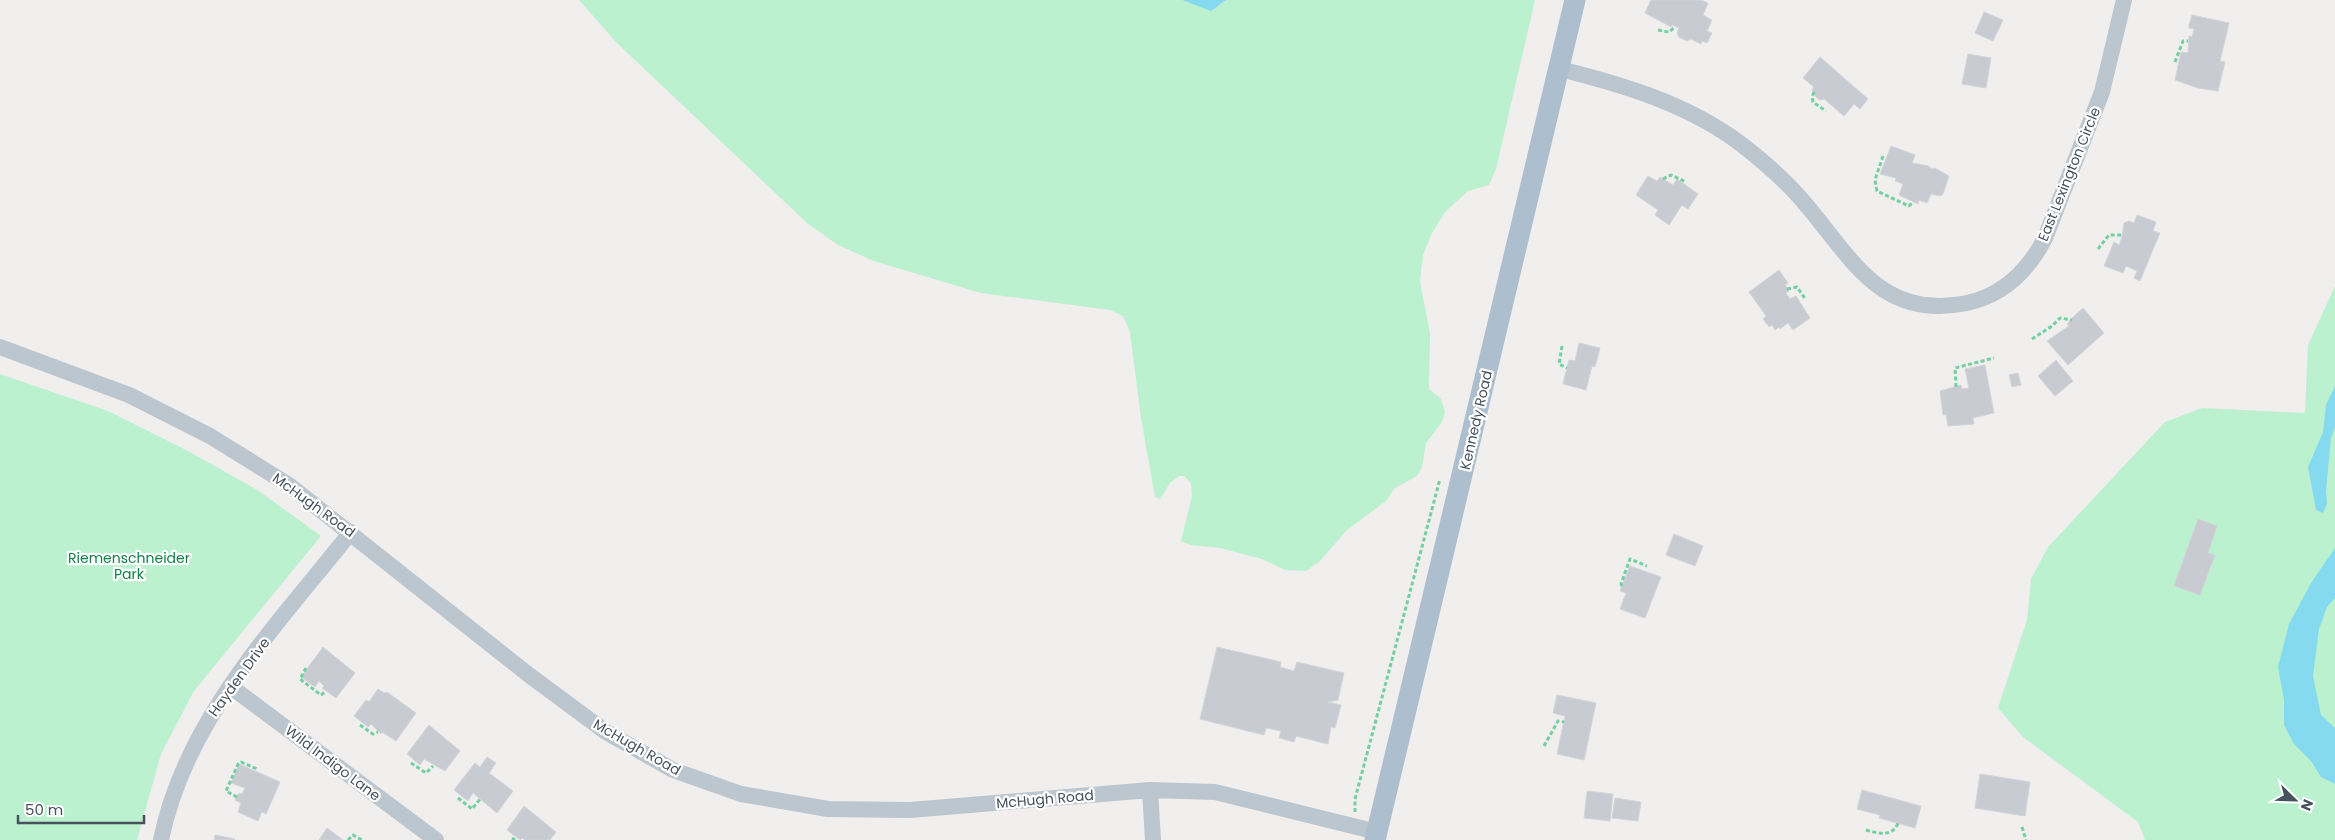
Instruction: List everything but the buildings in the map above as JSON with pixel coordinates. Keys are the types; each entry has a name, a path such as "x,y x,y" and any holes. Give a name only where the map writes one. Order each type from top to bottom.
{"main road":[{"name":"Kennedy Road","path":"1376,836 1575,0"}],"street":[{"name":"East Lexington Circle","path":"1560,69 1651,95 1720,129 1774,172 1794,192 1865,277 1897,298 1918,304 1950,306 1990,295 2013,282 2035,258 2046,238 2102,92 2124,0"},
{"name":"McHugh Road","path":"0,347 129,395 210,436 290,485 530,675 606,732 673,770 741,794 828,809 910,810 1150,790 1214,792 1376,836"},
{"name":"Hayden Drive","path":"161,840 169,806 194,743 230,686 351,532"},
{"name":"Wild Indigo Lane","path":"230,686 436,840"},
{"path":"1150,790 1153,840"}],"path":[{"path":"1658,30 1669,32 1676,27"},
{"path":"2175,62 2183,40 2188,41"},
{"path":"1814,92 1813,102 1826,111"},
{"path":"1882,156 1876,180 1876,191 1909,206 1913,202"},
{"path":"1663,179 1671,175 1686,182"},
{"path":"2098,249 2109,236 2123,235"},
{"path":"1787,289 1797,287 1806,300"},
{"path":"2032,339 2052,326 2060,318 2072,320"},
{"path":"1562,346 1559,364 1567,368"},
{"path":"1956,387 1955,368 1994,358"},
{"path":"1622,586 1620,584 1630,560 1647,566"},
{"path":"1356,799 1399,629"},
{"path":"306,668 300,679 321,695 326,691"},
{"path":"1544,746 1558,721 1564,722"},
{"path":"360,725 373,734 378,732"},
{"path":"237,797 226,791 238,764 241,762 257,769"},
{"path":"411,762 426,773 433,766"},
{"path":"458,798 472,809 481,798"},
{"path":"1866,830 1887,834 1894,830 1898,823"},
{"path":"2022,827 2026,840"},
{"path":"348,840 353,835 362,840"}],"green space":[{"path":"579,0 1182,0 1199,6 1210,7 1221,4 1226,0 1535,0 1496,169 1489,185 1468,191 1445,212 1432,233 1423,255 1420,281 1430,334 1429,389 1441,399 1445,412 1442,422 1426,443 1422,467 1417,476 1395,488 1386,501 1347,530 1319,562 1306,571 1285,570 1262,559 1220,548 1190,545 1181,541 1192,496 1191,483 1184,476 1179,476 1170,483 1160,499 1155,497 1141,418 1130,332 1123,316 1110,310 981,293 874,261 838,245 807,223 617,43"},
{"path":"2335,286 2335,840 2145,840 2138,822 2023,737 1998,708 2027,620 2031,579 2048,547 2165,422 2202,408 2305,413 2308,345"},
{"name":"Riemenschneider Park","path":"0,374 108,411 190,452 259,491 321,536 194,691 161,754 137,840 0,840"}],"water":[{"path":"1182,0 1226,0 1211,11"},
{"path":"2335,386 2335,427 2331,438 2326,491 2327,504 2323,513 2316,510 2308,467 2323,432 2326,405"},
{"path":"2335,548 2335,598 2327,607 2319,629 2313,676 2321,715 2335,728 2335,784 2321,777 2311,761 2294,744 2284,725 2284,700 2278,667 2289,624 2311,583"}]}
